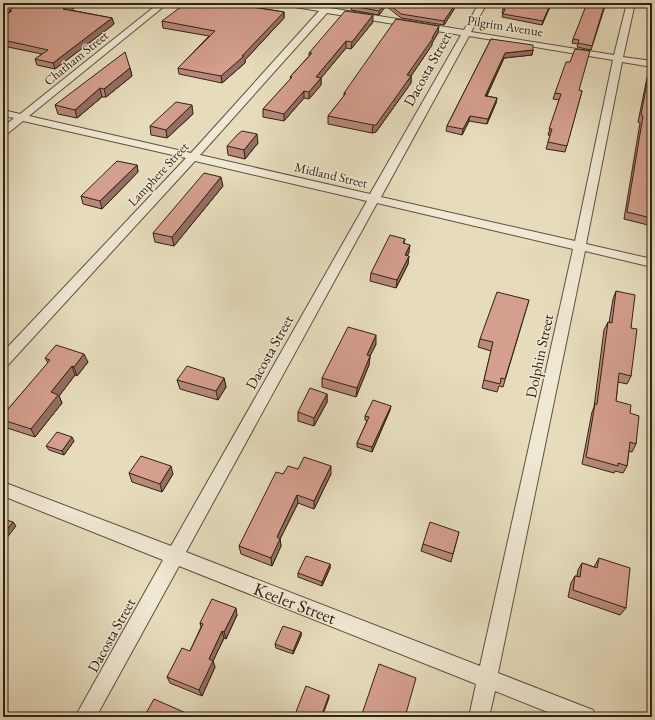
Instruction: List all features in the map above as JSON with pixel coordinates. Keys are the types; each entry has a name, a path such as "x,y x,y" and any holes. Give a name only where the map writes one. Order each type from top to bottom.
{"street":[{"path":"3,6 8,3"},
{"name":"Chatham Street","path":"3,132 164,3"},
{"name":"Pilgrim Avenue","path":"283,3 328,6 466,33 652,64"},
{"name":"Dacosta Street","path":"85,717 483,3"},
{"name":"Dolphin Street","path":"479,717 580,246 618,58 631,3"},
{"name":"Lamphere Street","path":"3,361 193,157 328,6"},
{"name":"Midland Street","path":"3,114 652,263"},
{"name":"Keeler Street","path":"3,489 586,717"}],"building":[{"path":"21,3 72,3 63,9 112,18 53,63 35,59 48,50 3,40 3,16 12,11 9,10"},
{"path":"186,3 233,3 232,4 284,12 242,56 244,56 221,76 178,68 215,31 162,21"},
{"path":"354,3 386,3 379,11 352,6"},
{"path":"387,3 456,3 444,21 401,14"},
{"path":"506,3 551,3 543,21 503,14 505,9 503,9"},
{"path":"587,3 605,3 592,46 578,43 579,40 573,39"},
{"path":"345,11 373,15 352,42 346,41 316,77 321,78 309,92 304,91 284,114 263,109 292,77 290,77 312,53 309,53"},
{"path":"396,19 439,26 433,38 407,75 411,76 376,125 328,116 346,93 344,93"},
{"path":"491,39 533,45 533,50 505,53 485,96 497,98 488,119 470,116 463,129 447,126"},
{"path":"575,49 590,51 579,90 582,91 567,146 548,142 552,129 549,129 561,94 555,93 566,62 570,62"},
{"path":"125,52 130,68 104,89 100,88 75,110 55,105"},
{"path":"651,61 651,218 627,212 643,116 641,115"},
{"path":"176,102 192,105 166,130 150,126"},
{"path":"242,131 257,134 244,150 227,146 238,134"},
{"path":"117,161 137,165 100,201 81,196"},
{"path":"204,173 221,177 172,237 153,233"},
{"path":"390,235 405,239 403,243 410,245 405,255 409,256 397,280 371,273"},
{"path":"616,291 635,295 631,328 637,329 631,376 619,373 616,401 631,405 630,413 639,416 636,444 630,442 627,466 618,463 618,466 586,457 595,404 597,404 608,322 612,323"},
{"path":"497,292 529,300 505,379 501,378 500,384 484,380 493,342 480,339"},
{"path":"348,327 376,335 367,355 370,356 357,388 322,378"},
{"path":"56,345 84,354 51,392 58,395 31,429 3,420 3,415 50,360 45,358"},
{"path":"187,366 224,378 216,391 177,380"},
{"path":"310,388 327,394 314,418 298,412"},
{"path":"373,400 391,406 372,447 357,443 369,417 365,416"},
{"path":"57,432 72,437 62,451 46,446"},
{"path":"141,456 171,466 160,484 129,473"},
{"path":"304,457 331,466 314,501 297,495 277,537 280,539 271,558 239,546 276,472 283,474 288,466 298,469"},
{"path":"3,519 13,522 3,535"},
{"path":"430,522 459,532 453,554 423,544"},
{"path":"306,556 330,564 322,582 298,573"},
{"path":"599,558 630,568 626,608 573,590 575,576 580,577 582,563 597,568"},
{"path":"212,599 236,608 224,632 222,631 209,659 213,661 199,690 167,677 182,648 190,651 203,624 200,623"},
{"path":"283,626 301,632 293,651 275,644"},
{"path":"379,664 416,678 405,717 361,717"},
{"path":"306,686 329,695 321,717 315,715 315,717 294,717"},
{"path":"154,699 195,717 144,717"}]}
